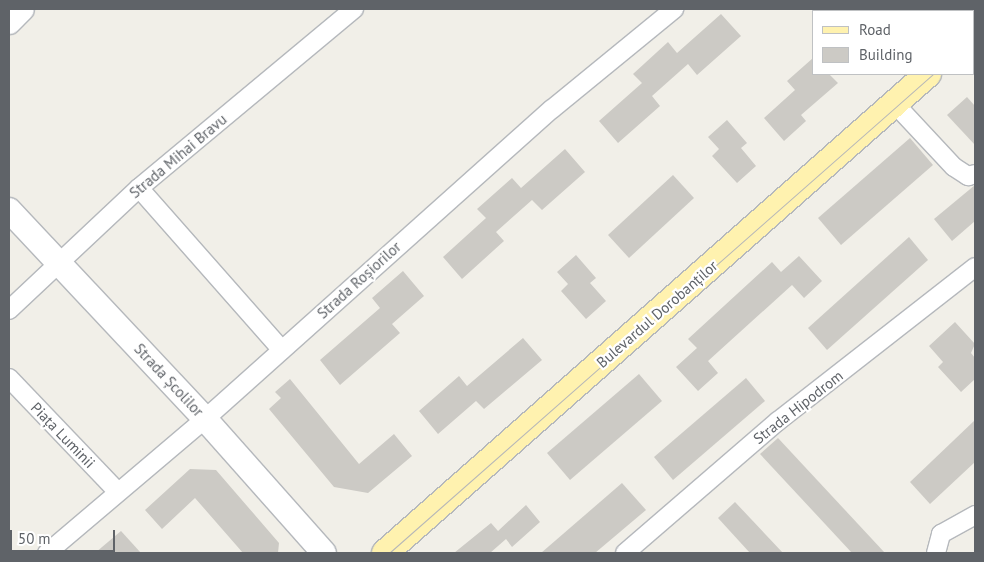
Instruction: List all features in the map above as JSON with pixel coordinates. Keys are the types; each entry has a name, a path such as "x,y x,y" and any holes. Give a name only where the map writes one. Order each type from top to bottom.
{"main road":[{"path":"9,22 22,9"},
{"name":"Bulevardul Dorobanților","path":"385,553 927,75"},
{"name":"Strada Școlilor","path":"9,210 206,419 324,553"}],"street":[{"name":"Strada Mihai Bravu","path":"9,310 139,188 354,9"},
{"name":"Strada Roșiorilor","path":"47,553 117,491 206,419 552,109 674,9"},
{"path":"894,104 954,168 968,176 975,174"},
{"path":"139,188 282,350"},
{"name":"Strada Hipodrom","path":"625,553 778,420 975,267"},
{"name":"Piața Luminii","path":"9,378 117,491"},
{"path":"936,553 940,534 975,515"}],"building":[{"path":"721,14 741,36 697,75 688,64 652,96 660,106 618,143 599,121 642,83 633,74 668,42 677,53"},
{"path":"812,59 812,75 830,75 838,83 801,115 806,121 784,141 764,118 795,90 787,81"},
{"path":"967,97 975,106 975,145 947,115"},
{"path":"727,120 747,143 741,148 756,166 737,183 712,156 719,149 708,137"},
{"path":"910,138 933,165 841,245 818,218"},
{"path":"565,149 585,172 542,210 532,200 496,232 504,241 462,279 443,257 486,218 477,209 512,178 521,188"},
{"path":"673,175 694,198 629,258 608,235"},
{"path":"975,185 975,221 952,241 934,219"},
{"path":"909,237 928,260 827,350 808,328"},
{"path":"576,255 596,278 590,283 606,301 586,319 561,291 568,284 557,272"},
{"path":"799,256 822,281 804,298 792,285 708,361 718,373 698,391 676,367 697,348 688,339 772,262 781,272"},
{"path":"403,271 424,296 392,324 400,333 340,385 320,360 380,308 372,298"},
{"path":"955,322 975,344 971,353 975,358 975,379 961,392 938,367 943,362 929,346"},
{"path":"523,338 542,360 484,409 476,401 438,434 419,411 459,376 467,386"},
{"path":"639,374 662,401 570,480 547,453"},
{"path":"746,378 765,401 673,480 654,457"},
{"path":"290,379 359,464 394,434 412,456 368,493 334,487 269,409 281,398 275,392"},
{"path":"975,420 975,462 930,504 910,482"},
{"path":"778,438 885,553 852,553 760,454"},
{"path":"190,469 216,470 279,543 278,553 243,553 195,498 162,529 145,510"},
{"path":"622,483 646,510 595,553 541,553"},
{"path":"735,502 783,553 750,553 718,518"},
{"path":"526,505 540,522 512,547 506,539 490,553 454,553 491,523 498,531"},
{"path":"121,531 141,553 95,553"}],"tram line":[{"path":"389,553 932,75"}]}
